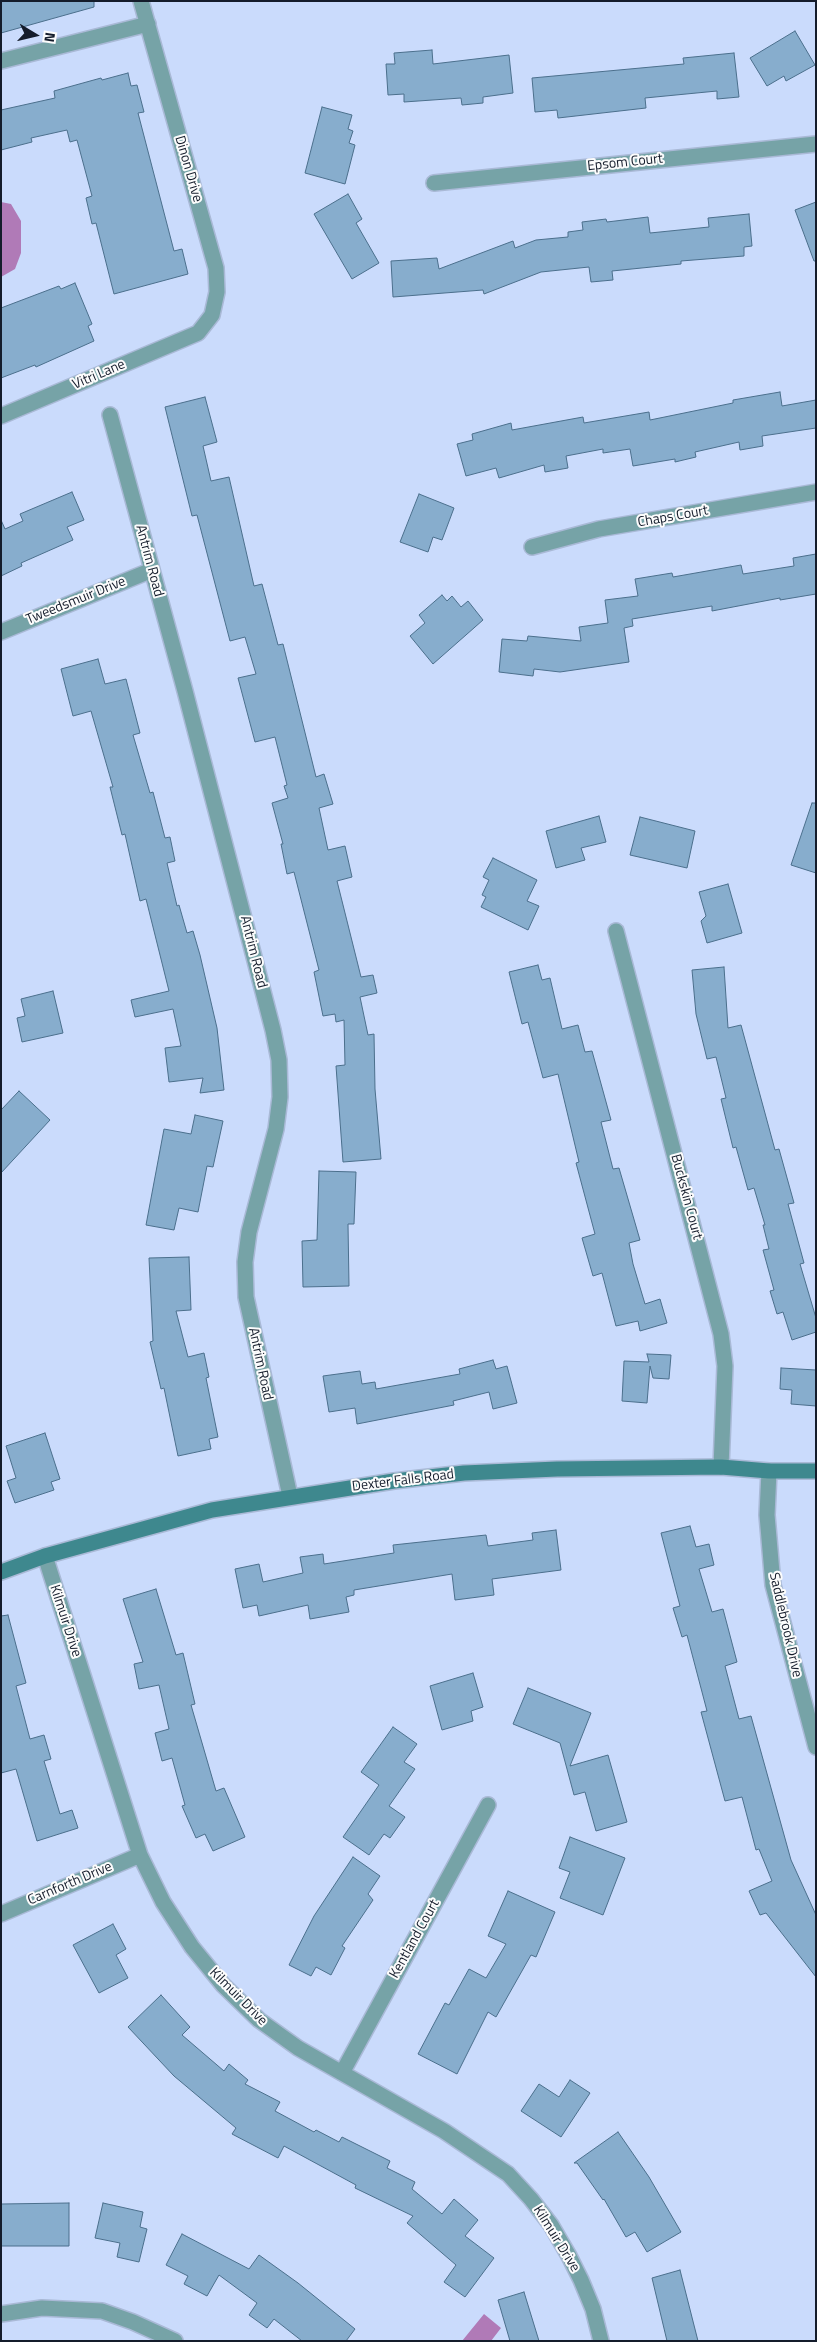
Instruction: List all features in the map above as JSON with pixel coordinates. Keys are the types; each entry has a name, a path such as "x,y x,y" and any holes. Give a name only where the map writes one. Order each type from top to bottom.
{"street":[{"name":"Dinon Drive","path":"141,1 216,268 217,292 212,315 198,333"},
{"path":"1,61 148,24"},
{"name":"Epsom Court","path":"434,183 816,144"},
{"name":"Vitri Lane","path":"1,416 198,333"},
{"name":"Antrim Road","path":"110,415 235,881 279,1060 280,1096 276,1129 248,1232 245,1262 246,1298 290,1496"},
{"name":"Chaps Court","path":"532,547 599,529 816,492"},
{"name":"Tweedsmuir Drive","path":"1,632 152,570"},
{"name":"Buckskin Court","path":"616,931 721,1334 725,1366 721,1467"},
{"name":"Dexter Falls Road","path":"1,1572 45,1556 212,1510 290,1496 464,1473 557,1469 721,1467 769,1471 816,1471"},
{"name":"Saddlebrook Drive","path":"769,1471 767,1515 772,1584 816,1747"},
{"name":"Kilmuir Drive","path":"45,1556 140,1855 163,1902 192,1947 223,1986 259,2020 298,2048 444,2131 508,2174 536,2206 569,2256 584,2288 601,2341"},
{"name":"Kentland Court","path":"342,2073 488,1805"},
{"name":"Carnforth Drive","path":"1,1914 140,1855"},
{"path":"1,2314 42,2308 102,2311 133,2322 175,2341"}],"shaded area":[{"path":"1,202 11,204 21,221 21,253 15,269 1,277"},
{"path":"484,2314 501,2328 491,2341 462,2341"}],"building":[{"path":"1,1 94,1 94,7 1,33"},
{"path":"795,31 815,65 786,81 784,76 767,86 750,58"},
{"path":"432,50 433,64 509,55 513,93 483,97 483,103 462,105 461,98 404,102 404,94 388,95 386,64 395,64 394,53"},
{"path":"734,53 739,97 717,99 717,91 645,98 646,108 558,118 557,110 535,112 532,78 684,64 683,58"},
{"path":"128,73 131,86 137,85 144,112 138,113 174,251 182,249 188,274 114,294 96,223 92,224 86,198 92,196 77,140 70,142 67,130 31,138 32,142 1,150 1,110 55,98 54,91 101,78 102,80"},
{"path":"322,107 352,115 348,129 353,131 349,143 355,145 345,184 305,173"},
{"path":"348,194 362,219 356,223 379,263 352,279 314,214"},
{"path":"816,202 816,261 814,261 795,210"},
{"path":"749,214 752,246 744,247 744,256 681,261 681,264 612,271 613,280 591,282 589,267 541,272 484,294 483,290 393,297 391,261 437,258 439,269 513,241 515,248 536,240 568,237 568,232 583,230 582,222 606,219 607,222 648,217 650,233 709,227 708,218"},
{"path":"75,283 92,324 88,326 94,341 36,367 35,365 1,378 1,308 59,286 61,289"},
{"path":"780,392 782,406 816,400 816,428 762,436 763,446 740,450 739,442 695,452 696,457 675,462 675,459 633,466 630,449 603,453 603,449 566,456 568,468 545,472 544,465 499,478 496,468 466,476 457,444 473,440 472,434 511,423 512,430 583,417 584,423 649,412 650,420 733,403 733,400"},
{"path":"205,397 217,442 203,446 211,481 229,477 254,586 262,584 278,645 283,644 316,777 324,774 333,804 319,808 328,850 345,846 352,877 337,881 361,977 373,975 377,993 360,997 368,1035 374,1034 375,1089 381,1159 343,1162 336,1066 345,1065 344,1020 336,1022 335,1014 323,1016 314,972 319,970 294,872 287,874 281,844 283,844 272,803 288,798 284,786 287,785 275,737 255,742 238,678 256,674 245,637 230,641 197,515 192,516 165,407"},
{"path":"72,492 84,520 67,527 73,540 21,563 22,566 1,576 1,520 5,529 23,521 20,514"},
{"path":"419,494 454,508 442,540 433,537 428,552 400,542"},
{"path":"816,554 816,594 780,600 780,598 712,611 712,606 632,619 633,626 624,628 629,662 560,672 534,669 533,676 499,672 502,639 527,641 528,636 581,641 579,627 608,623 605,600 638,596 635,579 672,573 673,577 741,565 743,574 794,566 793,558"},
{"path":"442,595 447,601 452,596 461,607 468,601 483,620 433,664 410,636 425,623 419,615"},
{"path":"98,659 105,684 126,679 140,733 133,735 150,793 153,792 165,838 170,837 175,861 167,863 177,906 179,905 187,933 193,931 200,955 217,1028 224,1090 200,1093 203,1078 169,1082 165,1048 181,1046 173,1009 135,1017 131,1000 169,991 146,899 140,901 125,834 122,835 110,787 113,787 91,711 73,716 61,669"},
{"path":"812,803 816,803 816,873 791,865"},
{"path":"599,816 606,842 581,848 585,860 556,868 546,831"},
{"path":"640,817 695,831 687,868 630,855"},
{"path":"493,858 537,880 527,901 539,906 528,930 481,907 486,897 482,895 489,880 483,877"},
{"path":"728,884 742,933 707,943 701,921 706,916 699,892"},
{"path":"538,965 542,980 550,978 562,1029 578,1025 585,1052 592,1051 611,1120 601,1122 613,1169 619,1168 640,1240 629,1243 633,1264 645,1304 660,1299 667,1323 640,1331 638,1321 616,1326 602,1273 593,1276 582,1238 595,1234 576,1163 579,1162 558,1074 543,1078 528,1022 522,1024 509,972"},
{"path":"724,967 728,1028 741,1025 775,1150 779,1149 794,1203 788,1204 804,1263 800,1264 816,1318 816,1332 792,1340 783,1312 777,1314 770,1291 774,1290 763,1250 769,1249 763,1225 765,1225 754,1188 748,1190 736,1147 733,1148 721,1099 726,1098 716,1057 707,1059 696,1014 692,970"},
{"path":"53,991 63,1033 22,1042 17,1018 25,1016 21,999"},
{"path":"19,1091 50,1120 1,1173 1,1110"},
{"path":"195,1115 223,1121 213,1167 207,1166 198,1212 179,1208 174,1230 146,1225 164,1129 191,1134"},
{"path":"319,1171 356,1172 354,1224 348,1224 349,1286 303,1287 302,1241 317,1240"},
{"path":"189,1257 191,1310 176,1311 188,1357 204,1353 209,1377 206,1378 218,1437 209,1439 211,1449 178,1456 164,1388 161,1389 150,1342 153,1341 149,1258"},
{"path":"647,1354 671,1355 669,1379 653,1378 650,1366 647,1403 622,1401 624,1361 649,1362"},
{"path":"493,1360 496,1369 507,1366 517,1403 493,1409 489,1392 453,1401 454,1405 357,1424 355,1408 329,1412 323,1376 360,1371 362,1384 375,1382 376,1389 460,1374 459,1369"},
{"path":"781,1368 816,1370 816,1406 791,1404 792,1390 780,1389"},
{"path":"45,1433 60,1479 51,1482 54,1490 15,1503 7,1481 16,1478 6,1446"},
{"path":"690,1526 696,1547 709,1544 714,1565 699,1569 712,1612 723,1609 737,1662 725,1666 739,1719 751,1716 791,1860 816,1915 816,1977 766,1913 760,1915 749,1891 772,1881 759,1849 756,1850 742,1797 725,1801 701,1712 707,1711 687,1635 682,1637 673,1608 680,1606 661,1533"},
{"path":"556,1530 561,1570 492,1579 494,1595 455,1600 452,1574 354,1590 354,1595 346,1597 349,1612 310,1619 308,1605 259,1616 257,1605 243,1608 235,1569 259,1564 263,1582 303,1573 300,1557 323,1554 324,1564 394,1553 393,1545 486,1535 488,1546 533,1540 532,1533"},
{"path":"156,1589 176,1655 183,1653 195,1704 191,1705 216,1791 224,1788 245,1837 213,1851 205,1834 196,1838 182,1806 185,1805 172,1758 162,1761 155,1733 169,1729 159,1685 139,1689 134,1664 143,1662 123,1599"},
{"path":"8,1615 26,1683 16,1686 30,1739 44,1735 51,1759 44,1761 60,1814 72,1810 78,1828 37,1841 16,1769 1,1773 1,1616"},
{"path":"473,1673 483,1707 471,1711 473,1721 442,1730 430,1686"},
{"path":"528,1688 591,1713 570,1766 608,1755 627,1822 596,1831 585,1792 574,1795 560,1743 513,1724"},
{"path":"393,1727 417,1744 404,1762 415,1769 389,1806 405,1817 390,1838 384,1834 369,1855 343,1837 379,1785 361,1772"},
{"path":"570,1837 625,1858 603,1915 560,1898 570,1872 559,1868"},
{"path":"353,1857 380,1876 368,1894 373,1900 342,1946 345,1948 331,1975 316,1967 311,1976 289,1965 314,1916"},
{"path":"508,1891 555,1912 536,1957 531,1955 496,2017 488,2012 457,2074 418,2054 445,2003 449,2005 469,1969 486,1978 506,1944 488,1936"},
{"path":"113,1924 126,1949 116,1955 128,1978 99,1993 73,1945"},
{"path":"161,1995 190,2027 182,2035 224,2071 229,2064 248,2080 245,2084 280,2102 275,2111 314,2132 316,2130 339,2142 342,2137 390,2161 387,2168 415,2182 412,2189 442,2214 454,2199 478,2220 465,2236 494,2258 465,2297 444,2282 456,2265 407,2223 413,2216 355,2188 356,2185 284,2146 278,2158 232,2134 236,2128 174,2076 128,2027"},
{"path":"570,2080 590,2093 561,2137 521,2111 539,2084 559,2097"},
{"path":"618,2132 649,2177 681,2232 647,2252 635,2232 626,2237 604,2199 577,2163 574,2163"},
{"path":"69,2203 69,2246 1,2246 1,2204"},
{"path":"103,2203 143,2212 140,2227 147,2229 139,2262 117,2257 120,2243 95,2238"},
{"path":"182,2234 249,2269 259,2255 298,2283 355,2329 346,2341 302,2341 274,2319 267,2328 249,2315 257,2303 219,2275 207,2296 184,2284 188,2276 166,2265"},
{"path":"680,2270 698,2341 667,2341 652,2278"},
{"path":"524,2292 539,2341 510,2341 498,2300"}]}
